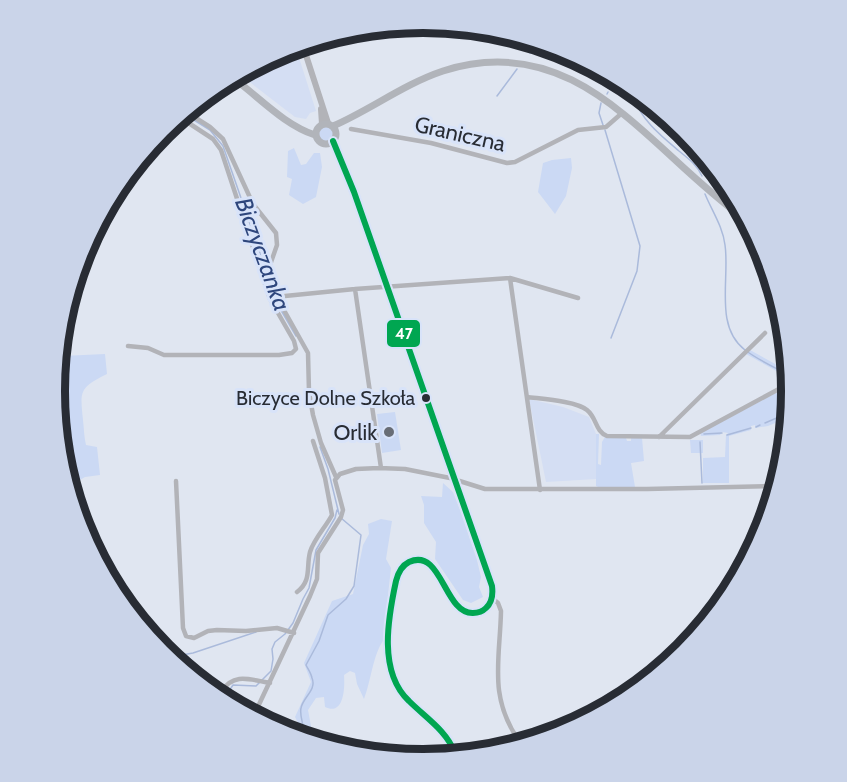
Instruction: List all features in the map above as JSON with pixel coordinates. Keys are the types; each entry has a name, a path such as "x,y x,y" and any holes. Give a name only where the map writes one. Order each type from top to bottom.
{"main road":[{"path":"305,53 320,96 325,128 344,168 490,578 492,598 489,605 482,611 473,613 463,610 454,602 433,568 425,562 416,561 405,565 398,573 388,652 392,676 405,698 440,728 452,748"},
{"path":"240,84 274,111 301,128 325,128 355,117 427,77 458,67 490,62 530,64 565,75 596,93 732,209"},
{"path":"325,128 318,141 331,142"}],"street":[{"name":"Graniczna","path":"351,129 431,143 507,163 515,162 578,130 606,127 622,113"},
{"path":"194,117 223,139 253,204 276,233 277,245 270,270 277,296 308,353 309,392 313,415 331,477 332,515 310,553 307,580 297,592"},
{"path":"128,346 148,348 164,355 279,355 292,353 296,349 294,341 270,299 221,150 213,139 187,122"},
{"path":"270,299 277,296 355,289 510,278 578,298"},
{"path":"510,278 540,490"},
{"path":"355,289 381,468"},
{"path":"659,437 765,333"},
{"path":"527,397 581,407 591,415 598,429 607,436 690,437 782,387"},
{"path":"257,708 264,682 292,632 317,579 318,553 343,510 336,487 313,441"},
{"path":"331,477 356,469 381,468 455,479 482,489 768,486"},
{"path":"176,481 183,628 186,636 194,638 208,631 218,630 246,631 277,628 292,632"},
{"path":"310,553 318,553"},
{"path":"492,598 498,603 501,611 496,670 499,699 516,737"},
{"path":"224,689 233,680 264,682"}],"shaded area":[{"path":"298,55 316,111 310,113 306,119 295,117 247,80"},
{"path":"326,127 331,129 333,134 331,139 326,141 321,139 319,134 321,129"},
{"path":"294,148 301,165 306,164 314,153 320,153 322,167 316,197 303,204 289,195 292,179 287,177 288,151"},
{"path":"571,158 572,168 566,196 555,214 538,192 543,163"},
{"path":"750,350 781,367 781,374 746,354"},
{"path":"105,354 107,374 86,387 82,396 86,445 97,447 100,475 85,477 77,481 72,461 66,414 68,356"},
{"path":"782,390 780,421 768,426 755,428 755,425 751,426 751,430 729,436 729,483 703,483 703,458 725,457 728,433 701,436 700,433"},
{"path":"529,399 563,407 589,417 596,434 596,479 546,482"},
{"name":"Orlik","path":"395,412 401,450 382,453 377,414"},
{"path":"596,434 599,434 598,464 601,465 602,442 605,437 626,438 627,441 631,441 631,438 642,438 644,461 631,463 635,487 600,488 596,486"},
{"path":"690,440 703,440 703,453 691,453"},
{"path":"443,483 453,492 481,577 479,587 483,597 471,603 463,600 435,559 436,542 424,523 424,505 421,496 442,497"},
{"path":"381,519 392,521 386,559 391,568 383,641 377,653 364,699 355,673 350,671 344,675 342,699 336,708 325,707 324,697 316,698 308,710 312,731 299,727 295,717 311,682 304,663 332,601 353,594 363,545 369,534 368,524"}],"waterway":[{"path":"497,96 517,69"},
{"path":"601,103 599,113 603,125"},
{"path":"636,104 652,127 692,162 702,176"},
{"name":"Biczyczanka","path":"192,118 210,130 223,146 278,305 296,336"},
{"path":"605,130 640,246 637,271 611,338"},
{"path":"705,194 724,238 725,301 730,329 735,340 745,350 781,371"},
{"name":"Biczyczanka","path":"307,391 309,404"},
{"path":"765,423 781,416"},
{"path":"756,427 760,425"},
{"path":"727,435 751,428"},
{"path":"704,434 722,433"},
{"path":"700,442 702,483"},
{"name":"Biczyczanka","path":"320,447 339,514"},
{"path":"229,691 233,685 256,686 271,671 272,649 275,642 293,623 309,588 316,550 335,518 337,510"},
{"name":"Biczyczanka","path":"304,729 301,708 313,686 311,674 306,665 319,641 328,615 346,599 354,586 361,535 341,518"},
{"path":"182,655 256,632"}],"transit line":[{"name":"47","path":"333,141 354,192 492,586 492,598 488,606 482,611 473,613 463,610 455,603 436,572 429,564 420,560 409,562 404,566 396,581 388,628 389,660 393,675 399,689 441,731 452,748"}],"place":[{"name":"Biczyce Dolne Szkoła","path":"426,398"},
{"name":"Orlik","path":"389,432"}]}
